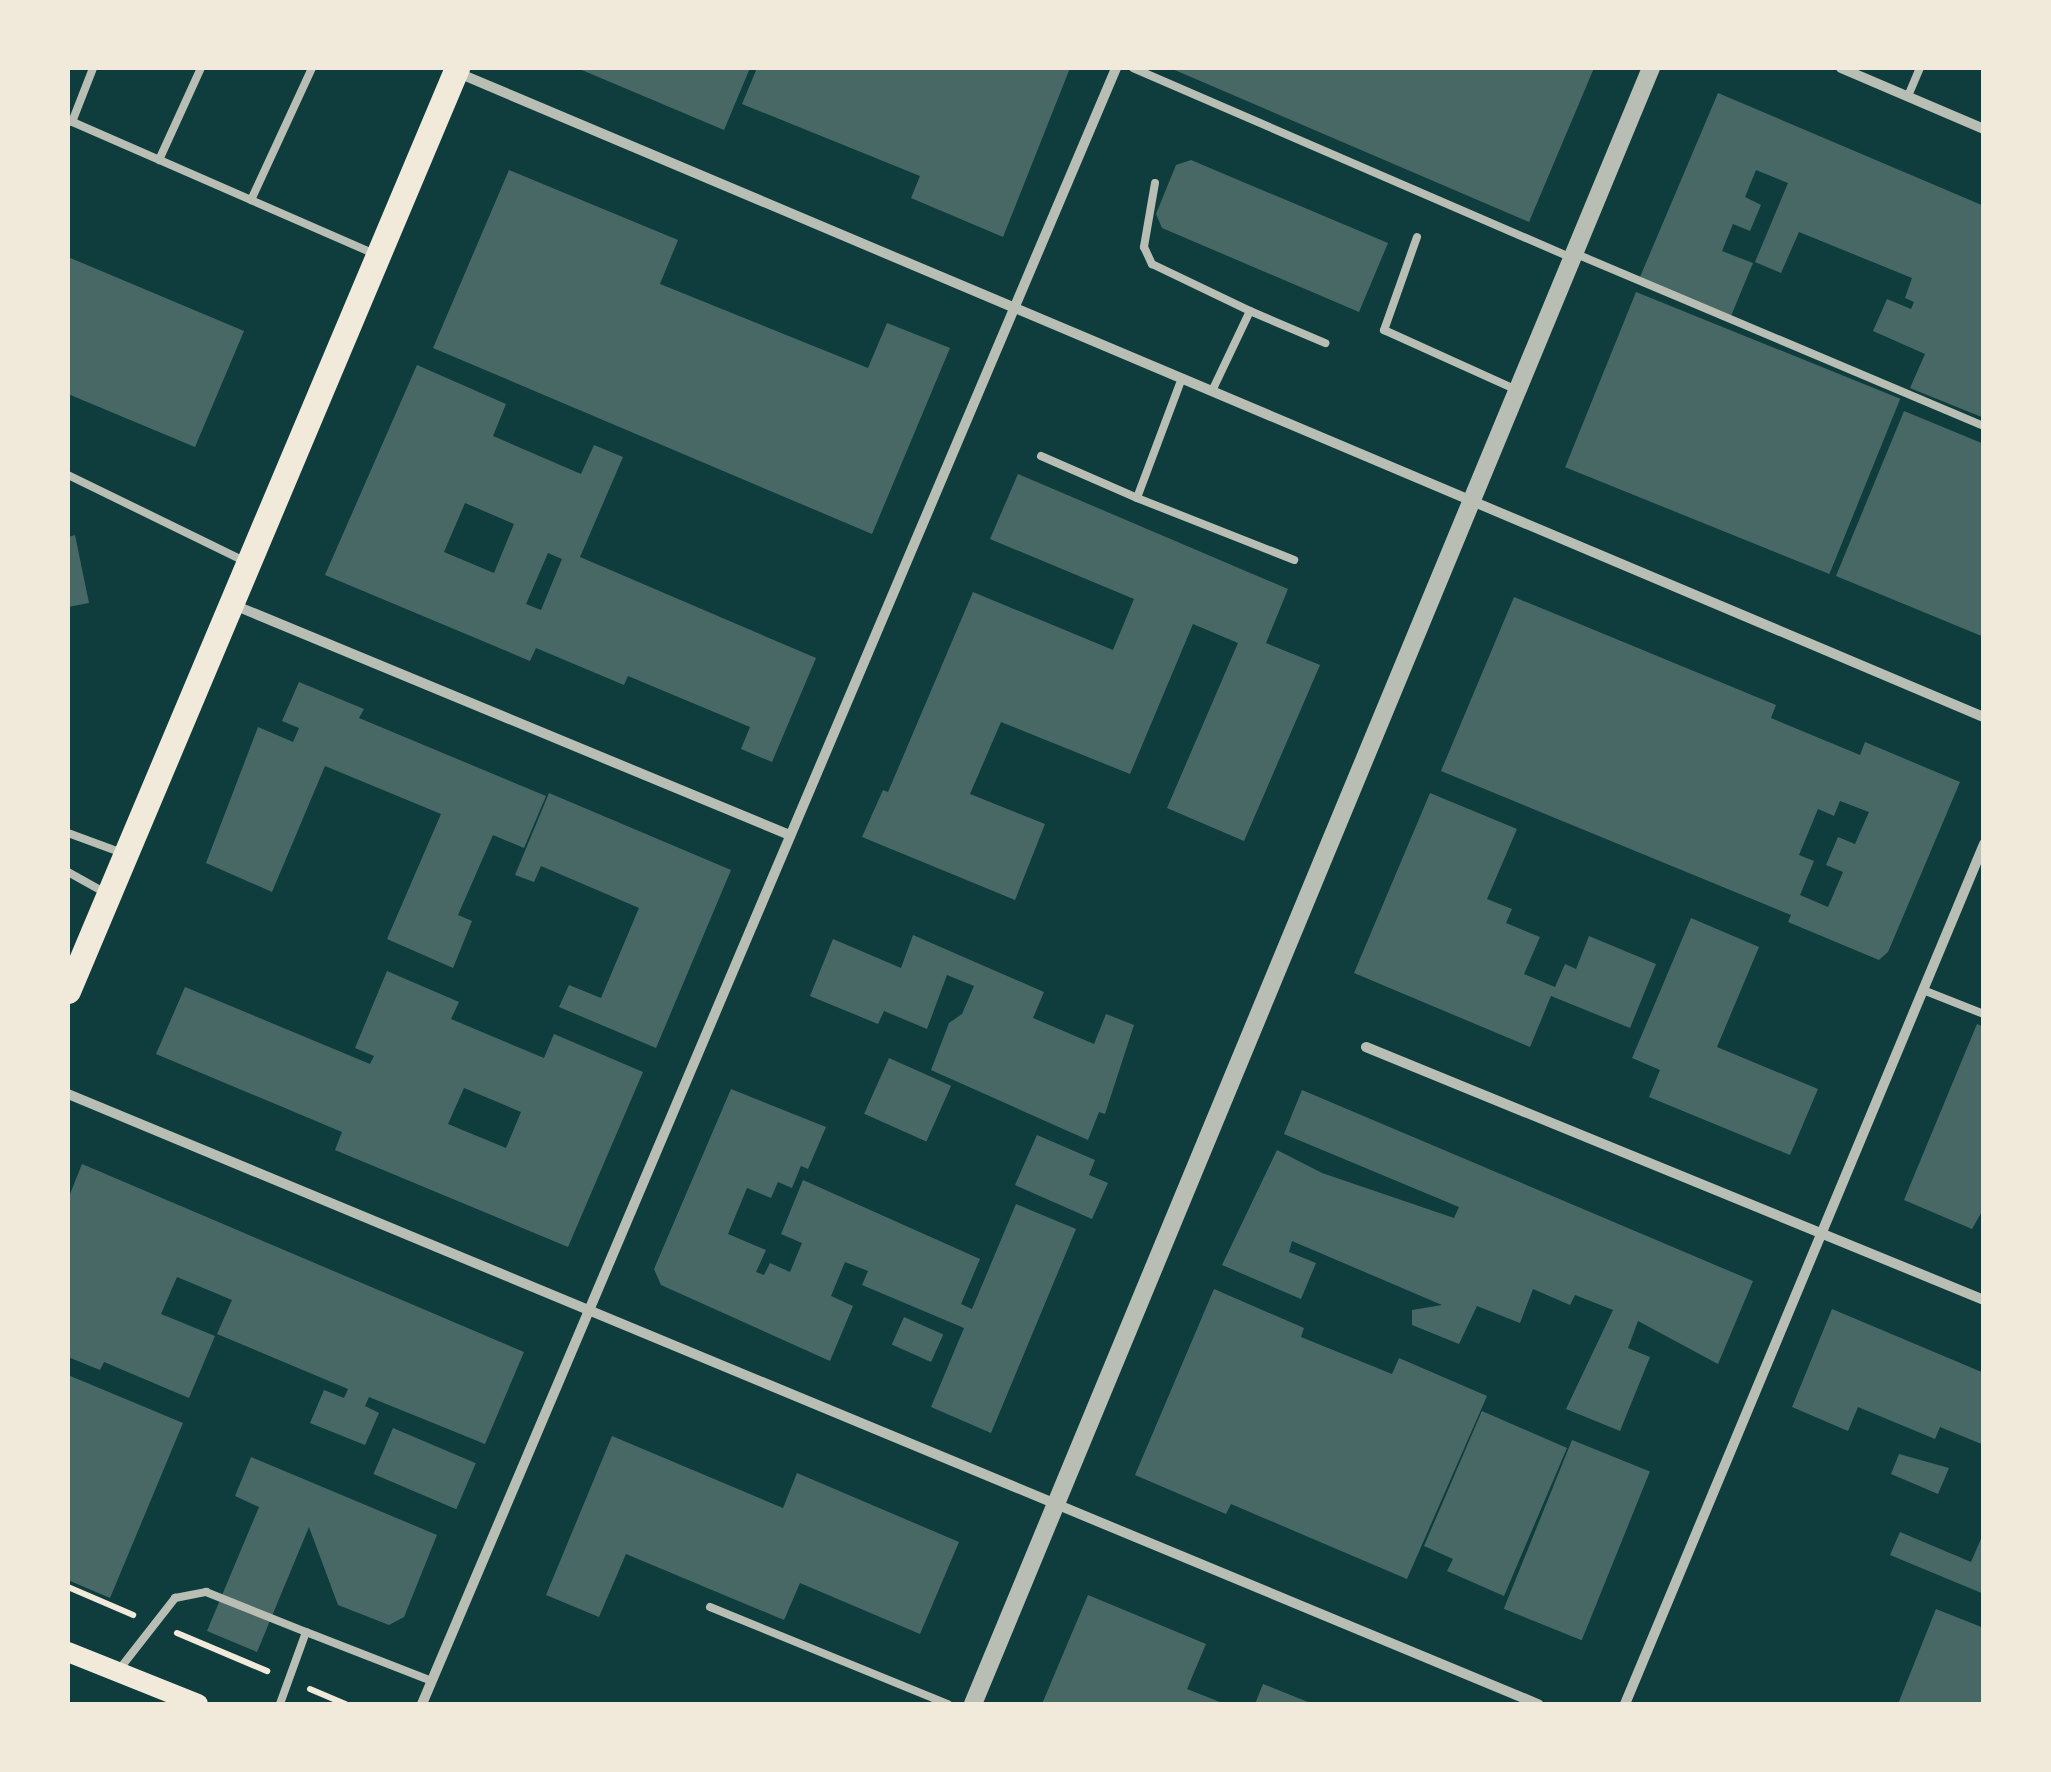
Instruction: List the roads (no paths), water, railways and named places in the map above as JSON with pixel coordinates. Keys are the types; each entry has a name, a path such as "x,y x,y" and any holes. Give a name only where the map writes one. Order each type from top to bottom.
{"main road":[{"path":"68,992 456,70"},
{"path":"68,1652 198,1704"}],"street":[{"path":"422,1704 787,834 1116,68"},
{"path":"973,1704 1651,68"},
{"path":"1840,68 1984,129"},
{"path":"456,70 1984,717"},
{"path":"234,604 787,834"},
{"path":"1625,1704 1984,844"},
{"path":"1366,1047 1984,1300"},
{"path":"68,1094 1538,1704"}],"lane":[{"path":"93,68 70,121 379,255"},
{"path":"159,160 201,68"},
{"path":"252,200 312,68"},
{"path":"1133,68 1984,426"},
{"path":"1908,96 1920,68"},
{"path":"1156,183 1144,247 1152,264 1325,343"},
{"path":"1416,237 1384,330 1517,390"},
{"path":"1212,391 1250,311"},
{"path":"1137,498 1182,378"},
{"path":"1042,456 1294,560"},
{"path":"68,475 251,564"},
{"path":"68,833 124,854"},
{"path":"68,872 108,894"},
{"path":"1922,990 1984,1014"},
{"path":"117,1672 158,1616 190,1590 432,1681"},
{"path":"710,1606 948,1704"},
{"path":"280,1704 306,1632"}]}
